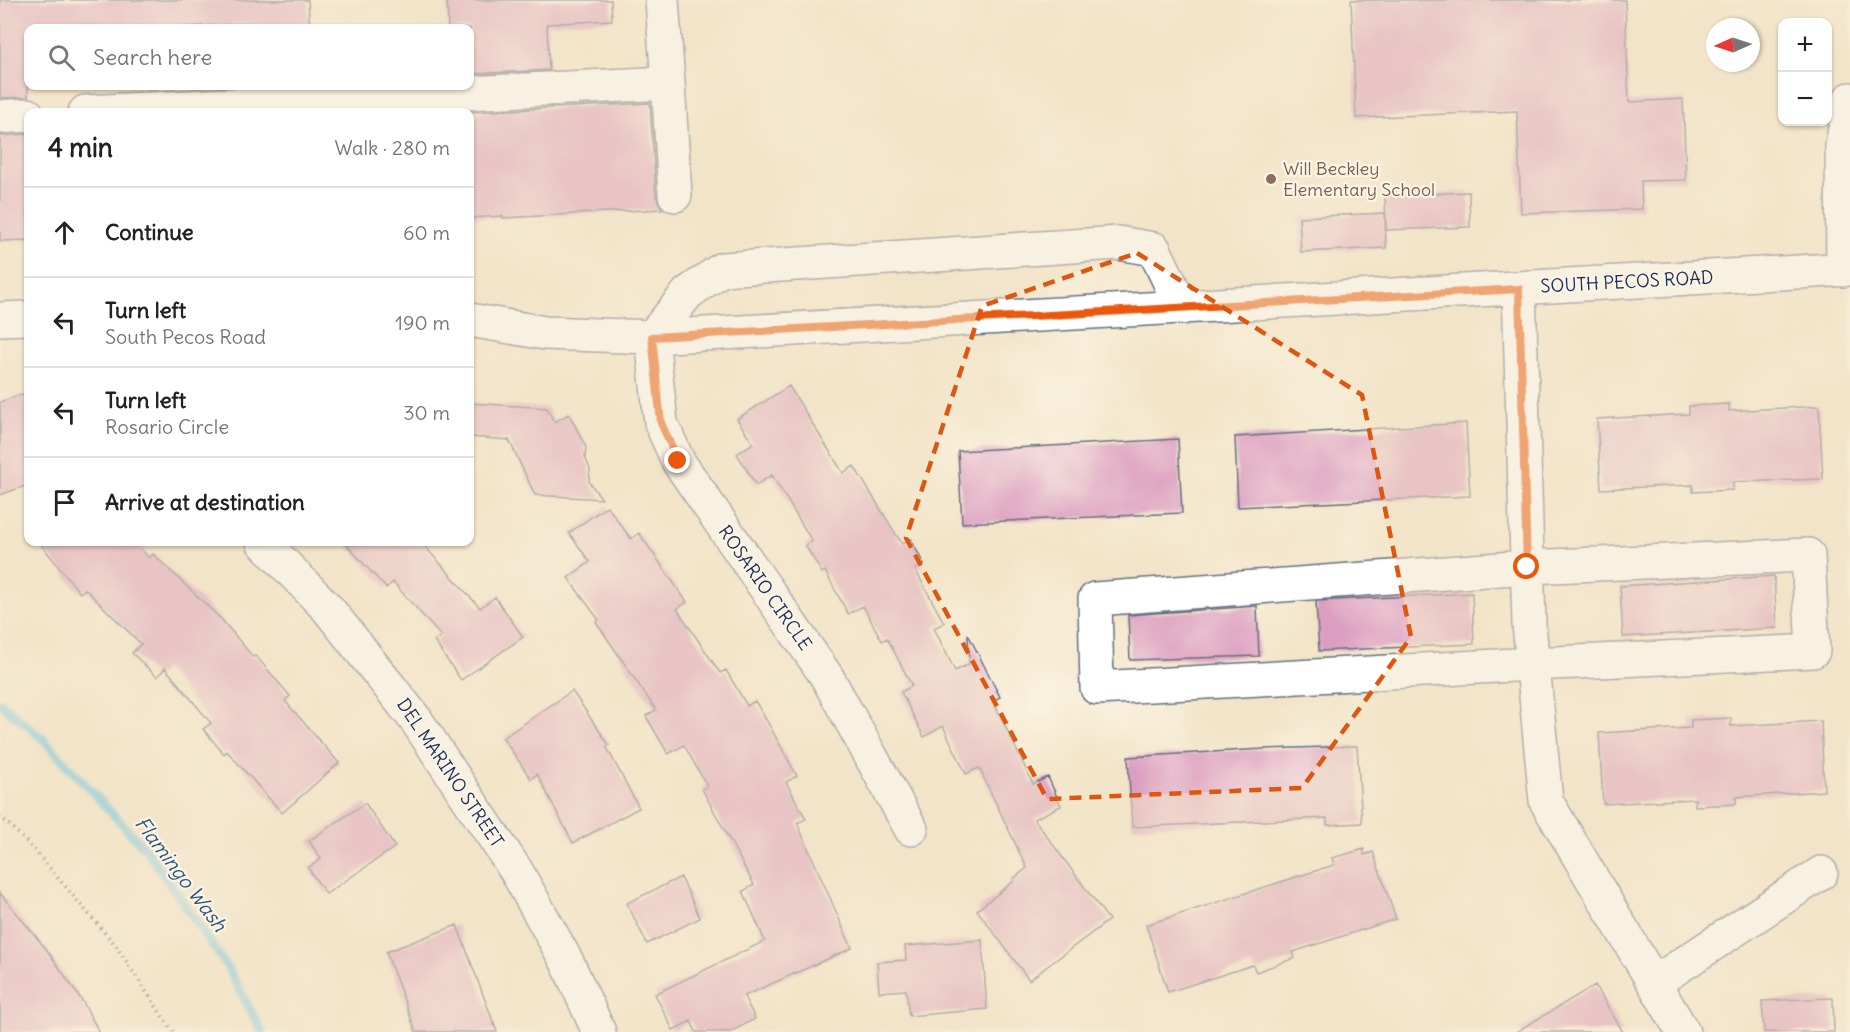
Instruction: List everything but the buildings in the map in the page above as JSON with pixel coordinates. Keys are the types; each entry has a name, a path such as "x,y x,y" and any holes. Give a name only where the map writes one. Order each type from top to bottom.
{"street":[{"path":"662,0 675,195"},
{"path":"165,108 668,83"},
{"path":"1846,269 1842,146 1850,99"},
{"path":"0,117 24,115"},
{"path":"652,337 688,293 722,269 1118,243 1154,249 1182,308"},
{"name":"SOUTH PECOS ROAD","path":"474,321 545,333 652,337 1846,269"},
{"path":"1519,289 1529,624 1546,801 1683,1032"},
{"path":"0,319 24,318"},
{"name":"ROSARIO CIRCLE","path":"652,337 661,423 678,461 827,677 911,829"},
{"name":"DEL MARINO STREET","path":"266,546 328,609 416,720 517,872 567,962 599,1032"},
{"path":"1808,555 1813,651 1097,688 1095,599 1527,567 1808,555"},
{"path":"1654,983 1821,873"}],"path":[{"path":"0,816 28,844 116,946 173,1032"}],"highlighted area":[{"path":"1137,253 1362,395 1411,637 1302,788 1047,799 906,538 982,306"}],"waterway":[{"name":"Flamingo Wash","path":"0,703 44,740 147,851 228,968 262,1032"}],"place":[{"name":"Will Beckley Elementary School","path":"1271,179"}],"route":[{"path":"678,461 661,423 652,337 1519,289 1527,567"}]}
